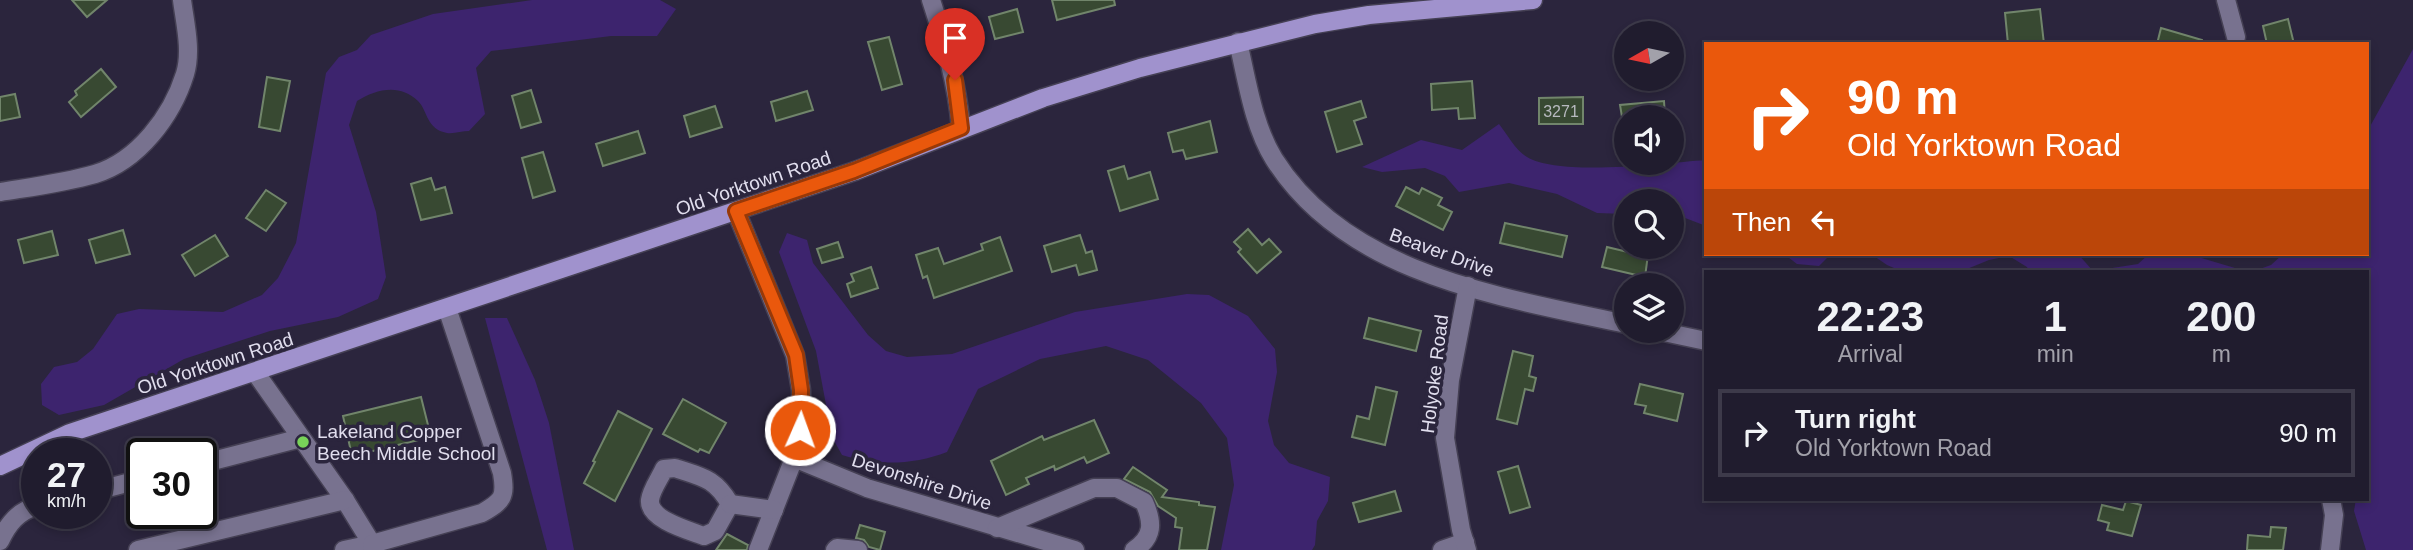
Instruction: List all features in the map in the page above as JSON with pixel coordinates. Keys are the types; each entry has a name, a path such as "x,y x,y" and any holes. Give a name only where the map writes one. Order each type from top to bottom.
{"main road":[{"name":"Old Yorktown Road","path":"0,466 70,433 854,171 1056,93 1238,42 1315,24 1369,15 1533,0"}],"street":[{"path":"0,192 96,173 120,162 143,145 167,112 186,73 188,38 181,0"},
{"path":"931,0 952,66 961,128"},
{"path":"2226,0 2236,37"},
{"name":"Beaver Drive","path":"1238,42 1254,110 1273,157 1295,187 1327,219 1363,244 1409,266 1534,304 1614,321"},
{"path":"736,211 796,355 802,413 798,448 758,550"},
{"name":"Holyoke Road","path":"1466,546 1445,438 1450,380 1468,286"},
{"path":"344,550 372,547 482,513 498,504 505,491 502,473 447,308"},
{"path":"1684,336 1704,341"},
{"path":"255,372 345,500 372,547"},
{"path":"217,460 301,438"},
{"name":"Devonshire Drive","path":"794,458 867,488 1075,550"},
{"path":"675,468 708,479 721,488 730,504 715,531 705,536 665,522 651,508 650,500 664,469 675,468"},
{"name":"Devonshire Drive","path":"997,528 1094,488 1117,488 1144,502 1150,514 1151,529 1145,542 1134,550"},
{"path":"138,550 345,500"},
{"path":"2330,550 2334,515 2331,501"},
{"path":"730,504 774,510"},
{"path":"0,541 6,527 21,514"},
{"path":"1442,550 1466,546"},
{"path":"835,550 858,550"}],"shaded area":[{"path":"532,0 660,0 676,9 657,36 611,36 491,51 476,68 485,114 469,131 450,133 435,128 418,101 404,92 380,91 357,101 349,125 376,212 386,277 378,299 338,317 270,331 184,359 104,405 59,415 42,405 41,384 54,367 77,362 93,349 117,314 139,309 223,312 262,295 278,278 296,243 326,73 339,57 357,50 371,35 433,14"},
{"path":"2413,49 2413,550 2366,550 2354,511 2356,501 2369,501 2369,270 2257,270 2271,265 2281,256 2369,256 2369,128"},
{"path":"1499,124 1515,147 1527,157 1542,163 1587,168 1614,167 1614,175 1684,175 1684,162 1704,160 1704,225 1684,218 1684,189 1614,189 1614,214 1597,213 1557,194 1509,183 1459,192 1445,176 1425,168 1382,172 1362,167 1421,140 1462,150"},
{"path":"787,233 807,240 813,263 868,335 886,351 907,357 952,354 1075,312 1187,294 1209,295 1248,316 1275,349 1277,372 1268,421 1274,445 1289,463 1330,477 1328,501 1317,521 1315,545 1312,550 1221,550 1234,485 1227,438 1201,403 1148,360 1106,346 1040,359 978,389 947,452 908,462 868,461 842,455 832,437 816,351 779,252"},
{"path":"1787,256 1829,256 1819,266 1797,264"},
{"path":"1874,256 2009,256 1989,260 1964,270 1899,270"},
{"path":"2009,256 2080,256 2092,270 2028,270"},
{"path":"2147,256 2195,256 2242,270 2099,270 2138,264"},
{"path":"485,318 507,318 535,380 549,423 574,550 547,550"}],"building":[{"path":"72,0 107,0 87,17"},
{"path":"1052,0 1114,0 1115,5 1057,20"},
{"path":"1017,9 1023,32 995,39 989,17"},
{"path":"2040,9 2044,42 2008,42 2005,13"},
{"path":"2288,19 2294,42 2267,42 2263,26"},
{"path":"2161,28 2202,40 2202,42 2158,42"},
{"path":"889,37 902,84 882,90 868,42"},
{"path":"101,69 116,87 81,117 69,102 77,95 75,91"},
{"path":"267,77 290,81 280,131 259,127"},
{"path":"1472,81 1475,118 1459,119 1458,108 1432,110 1431,84"},
{"path":"531,90 541,122 521,128 512,96"},
{"path":"807,91 813,110 776,121 771,102"},
{"path":"15,94 20,117 0,121 0,97"},
{"path":"1583,97 1583,124 1539,124 1539,98"},
{"path":"1361,101 1366,117 1354,121 1362,144 1337,152 1325,112"},
{"path":"1664,101 1664,105 1620,105"},
{"path":"715,106 722,127 690,137 684,116"},
{"path":"1210,121 1217,152 1186,159 1183,150 1173,152 1168,133"},
{"path":"638,131 645,153 603,166 596,144"},
{"path":"543,152 555,191 533,198 522,158"},
{"path":"1124,166 1128,179 1150,172 1158,199 1120,211 1108,171"},
{"path":"431,178 435,190 445,187 452,213 421,220 411,184"},
{"path":"1406,187 1419,194 1422,188 1442,198 1438,205 1452,212 1443,230 1396,206"},
{"path":"266,190 286,203 266,231 246,218"},
{"path":"1505,223 1567,236 1562,257 1500,243"},
{"path":"1248,229 1262,245 1269,239 1281,252 1257,273 1238,252 1241,249 1234,242"},
{"path":"123,230 130,254 96,263 89,240"},
{"path":"52,231 58,255 24,263 18,240"},
{"path":"215,235 228,256 195,276 182,255"},
{"path":"1080,235 1086,253 1092,251 1097,270 1079,275 1076,265 1052,272 1044,246"},
{"path":"1000,237 1012,271 934,298 927,276 923,278 916,255 938,248 944,264 983,250 981,244"},
{"path":"838,242 843,257 822,263 817,249"},
{"path":"1607,247 1614,249 1614,259 1647,259 1646,273 1628,273 1602,267"},
{"path":"871,267 878,288 851,297 847,284 854,281 851,274"},
{"path":"1369,318 1421,331 1416,351 1364,338"},
{"path":"1513,351 1533,356 1529,376 1536,378 1533,391 1525,389 1517,424 1497,419"},
{"path":"1640,384 1683,394 1677,421 1644,413 1646,406 1635,404"},
{"path":"1376,387 1397,392 1385,445 1352,437 1357,416 1369,419"},
{"path":"421,397 431,437 352,456 343,416"},
{"path":"683,399 726,423 709,453 700,449 698,452 663,434"},
{"path":"618,411 652,429 615,501 584,483"},
{"path":"1094,420 1109,453 1087,463 1084,457 1055,470 1054,466 1026,478 1029,484 1006,495 991,461 1042,436 1044,440"},
{"path":"1518,466 1530,507 1510,513 1498,472"},
{"path":"1133,467 1167,490 1162,497 1215,507 1207,550 1179,550 1182,528 1175,527 1176,518 1158,506 1150,492 1124,479"},
{"path":"1395,491 1401,511 1359,522 1353,503"},
{"path":"2126,501 2141,505 2132,536 2107,530 2109,523 2098,520 2102,505 2123,510"},
{"path":"860,525 885,532 880,550 869,547 864,540 856,538"},
{"path":"2271,527 2286,528 2283,550 2247,550 2248,535 2270,537"},
{"path":"727,534 748,545 747,550 716,550"}],"place":[{"name":"Lakeland Copper Beech Middle School","path":"303,442"}],"route":[{"path":"800,430 801,390 796,355 736,211 854,171 961,128 955,80"}]}
